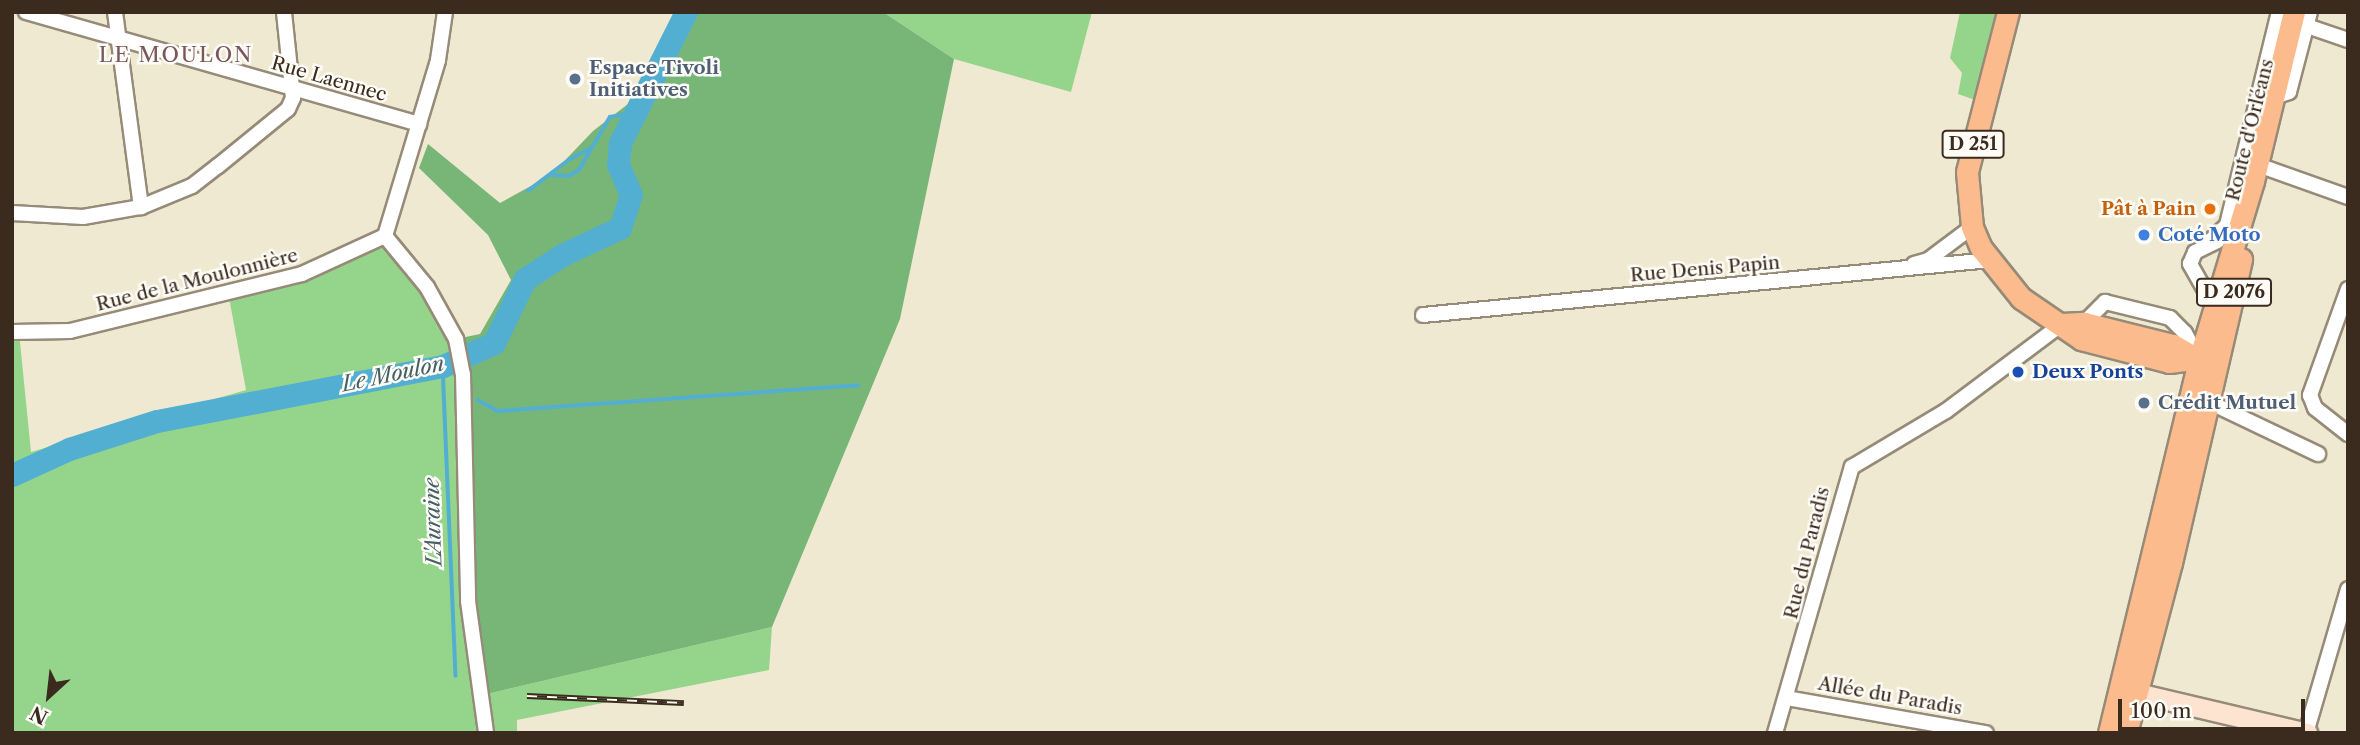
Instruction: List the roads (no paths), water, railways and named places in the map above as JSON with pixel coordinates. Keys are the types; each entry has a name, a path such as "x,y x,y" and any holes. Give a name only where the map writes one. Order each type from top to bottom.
{"main road":[{"name":"D 251","path":"2008,12 1968,163 1966,187 1972,227 1994,266 2042,313 2093,342 2169,362 2199,360"},
{"name":"Route d'Orléans","path":"2109,733 2128,695 2171,563 2223,345 2271,98 2304,17"},
{"name":"Route d'Orléans","path":"2126,733 2128,695 2160,517 2199,360 2255,173"},
{"path":"2062,324 2084,323 2173,345 2199,360 2223,345"},
{"name":"Route d'Orléans","path":"2171,563 2173,500 2201,392 2199,360"}],"street":[{"name":"Rue Laennec","path":"26,12 419,124"},
{"path":"115,12 141,207"},
{"path":"12,213 83,217 141,207 192,186 288,109 293,89 284,12"},
{"path":"445,12 438,60 384,236 427,287 456,340 463,374 468,601 486,733"},
{"name":"Route d'Orléans","path":"2214,308 2190,264 2195,252 2227,225 2279,12"},
{"path":"2304,17 2348,40"},
{"path":"2255,173 2348,197"},
{"path":"1892,270 1928,261 1972,227"},
{"name":"Rue de la Moulonnière","path":"12,332 70,331 302,274 384,236"},
{"path":"2210,241 2233,241"},
{"name":"Rue Denis Papin","path":"1423,315 1892,270 1994,266"},
{"path":"2348,289 2310,395 2315,408 2348,434"},
{"name":"Rue du Paradis","path":"1776,733 1852,467 1946,411 2062,324"},
{"path":"2209,401 2318,454"},
{"path":"2128,695 2306,733 2346,606 2348,589"},
{"name":"Allée du Paradis","path":"1787,698 1986,733"}],"waterway":[{"name":"Le Moulon","path":"12,475 69,449 157,421 443,366 494,343 525,279 562,255 620,228 631,195 618,165 620,143 686,12"},
{"path":"551,175 569,176 579,170 610,117 636,112"},
{"path":"528,191 570,159 590,149"},
{"name":"L'Auraine","path":"443,366 456,676"},
{"path":"478,400 498,411 858,385"}],"railway":[{"path":"527,696 684,703"}],"place":[{"name":"Espace Tivoli Initiatives","path":"575,79"},
{"name":"Pât à Pain","path":"2210,209"},
{"name":"Coté Moto","path":"2144,235"},
{"name":"Deux Ponts","path":"2018,372"},
{"name":"Crédit Mutuel","path":"2144,403"}],"district":[{"name":"LE MOULON","path":"176,55"}]}
